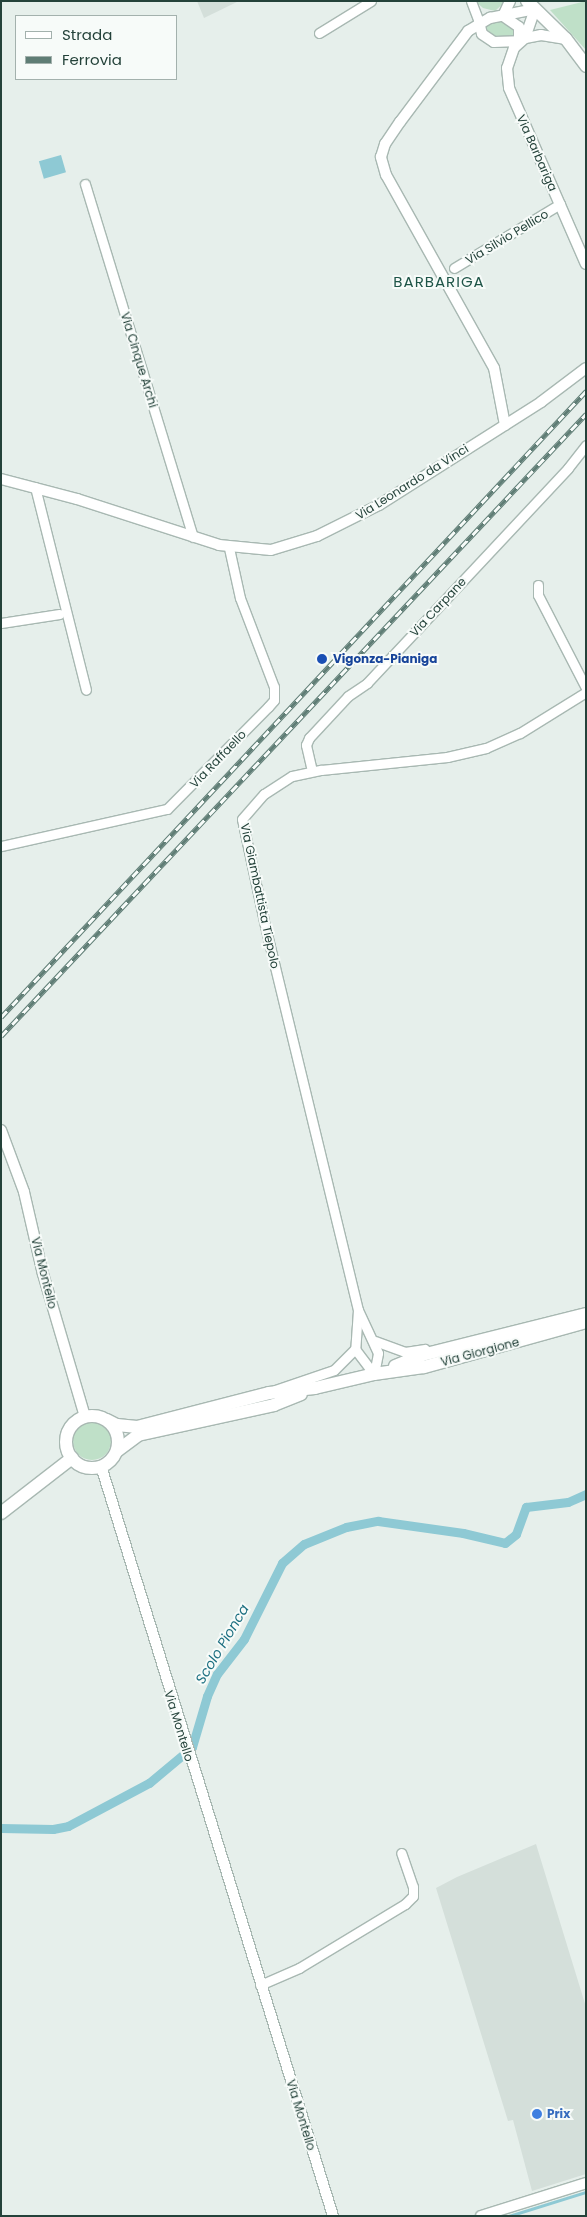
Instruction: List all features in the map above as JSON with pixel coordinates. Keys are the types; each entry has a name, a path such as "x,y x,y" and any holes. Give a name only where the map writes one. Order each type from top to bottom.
{"main road":[{"path":"531,5 566,39 586,66"},
{"name":"Via Giorgione","path":"374,1374 422,1355 586,1314"},
{"name":"Via Giorgione","path":"107,1420 117,1425 137,1426 269,1394 315,1388 374,1374 424,1367 586,1322"},
{"name":"Via Giorgione","path":"117,1451 138,1435 274,1405 315,1388"},
{"path":"94,1415 107,1420 118,1436 117,1451 101,1466 85,1467 72,1458 67,1448 68,1431 85,1416 94,1415"},
{"path":"1,1513 72,1458"}],"street":[{"path":"319,33 371,1"},
{"path":"471,1 480,22 482,34 494,42 522,40 541,35 566,39"},
{"path":"503,16 510,1"},
{"path":"505,425 494,368 386,175 381,157 385,144 460,40 480,22 503,16 531,5"},
{"name":"Via Barbariga","path":"531,5 522,40 507,62 509,88 586,264"},
{"path":"503,16 519,27 522,40"},
{"name":"Via Cinque Archi","path":"85,184 193,537"},
{"name":"Via Silvio Pellico","path":"454,268 560,204"},
{"name":"Via Leonardo da Vinci","path":"1,479 36,486 229,548 271,550 317,536 380,505 505,425 586,368"},
{"name":"Via Carpane","path":"312,771 306,745 309,738 348,696 367,683 568,468 586,445"},
{"path":"36,486 86,690"},
{"name":"Via Raffaello","path":"1,846 167,809 274,700 274,687 240,598 229,548"},
{"path":"538,585 538,595 586,688"},
{"path":"1,623 59,614"},
{"name":"Via Giambattista Tiepolo","path":"374,1374 378,1353 375,1341 358,1310 264,921 242,819 277,784 312,771 447,758 486,748 520,733 586,692"},
{"name":"Via Montello","path":"1,1130 24,1192 43,1274 85,1416"},
{"name":"Via Giambattista Tiepolo","path":"355,1349 358,1310"},
{"name":"Via Giorgione","path":"375,1341 405,1352 535,1322 567,1319"},
{"path":"269,1394 287,1384 334,1370 355,1349 374,1374"},
{"name":"Via Montello","path":"101,1466 188,1753 333,2216"},
{"path":"260,1985 299,1968 405,1904 412,1896 413,1888 401,1853"},
{"path":"481,2216 586,2183"}],"shaded area":[{"path":"197,1 239,1 204,18"},
{"path":"536,1844 586,2007 586,2174 532,2191 513,2120 508,2121 436,1888 457,1877"}],"green space":[{"path":"475,1 506,1 495,11 483,8"},
{"path":"586,1 586,50 550,10"},
{"path":"503,21 516,29 514,38 497,38 485,28 488,22"},
{"path":"92,1422 105,1428 111,1441 105,1454 92,1460 79,1454 73,1441 79,1428"}],"water":[{"path":"61,155 66,172 44,179 39,161"}],"waterway":[{"name":"Scolo Pionca","path":"1,1828 53,1829 68,1826 149,1783 192,1747 207,1696 217,1674 244,1639 282,1563 304,1544 346,1527 378,1521 463,1533 505,1543 516,1534 526,1507 568,1502 586,1494"},
{"path":"509,2216 586,2192"}],"railway":[{"path":"1,1017 586,391"},
{"path":"1,1036 586,414"}],"place":[{"name":"Vigonza-Pianiga","path":"322,659"},
{"name":"Prix","path":"537,2114"}],"district":[{"name":"BARBARIGA","path":"439,282"}]}
